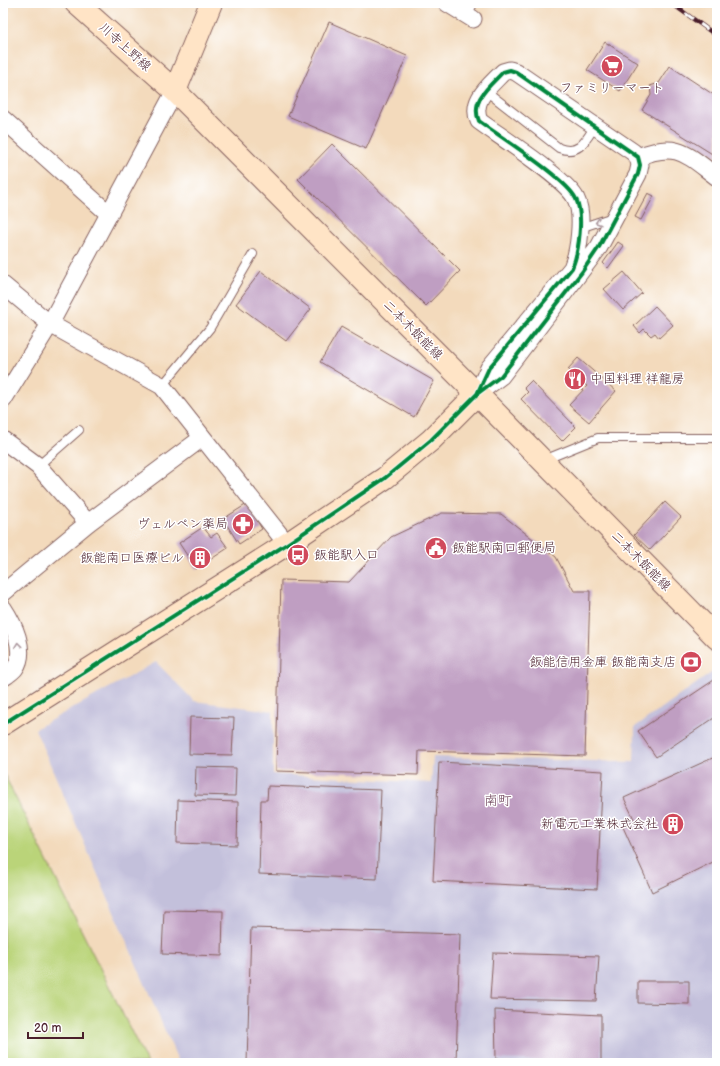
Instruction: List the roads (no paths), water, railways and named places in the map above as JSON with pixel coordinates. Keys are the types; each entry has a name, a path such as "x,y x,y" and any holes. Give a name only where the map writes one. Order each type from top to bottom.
{"main road":[{"name":"川寺上野線","path":"76,3 175,91"},
{"path":"175,91 211,3"},
{"name":"二本木飯能線","path":"175,91 477,394 717,638"},
{"path":"3,724 287,544 385,478 431,440 477,394"}],"street":[{"path":"447,3 471,13"},
{"path":"510,70 516,72 596,126 638,157 640,165 638,174 616,217 599,247 582,272 501,376 477,394 489,368 572,268 578,251 580,228 577,200 571,191 479,121 475,112 476,106 486,91 504,72 510,70"},
{"path":"3,400 50,324 175,91"},
{"path":"3,119 109,214"},
{"path":"638,157 664,149 679,151 717,177"},
{"path":"3,285 50,324 162,386 287,544"},
{"path":"3,593 88,523 202,438"},
{"path":"3,440 38,466 88,523"},
{"path":"3,608 18,639 19,657 15,668 6,676 3,676"}],"lane":[{"path":"486,91 559,148 568,152 585,143 596,126"},
{"path":"580,228 616,217"},
{"path":"162,386 210,328 252,254"},
{"path":"38,466 79,430"},
{"path":"542,461 598,438 717,438"}],"railway":[{"path":"671,3 717,36"}],"place":[{"name":"ファミリーマート","path":"612,66"},
{"name":"中国料理 祥龍房","path":"575,379"},
{"name":"ヴェルペン薬局","path":"243,524"},
{"name":"飯能駅南口郵便局","path":"436,548"},
{"name":"飯能駅入口","path":"298,555"},
{"name":"飯能南口医療ビル","path":"200,558"},
{"name":"飯能信用金庫 飯能南支店","path":"691,662"},
{"name":"新電元工業株式会社","path":"673,824"}],"district":[{"name":"南町","path":"498,800"}]}
